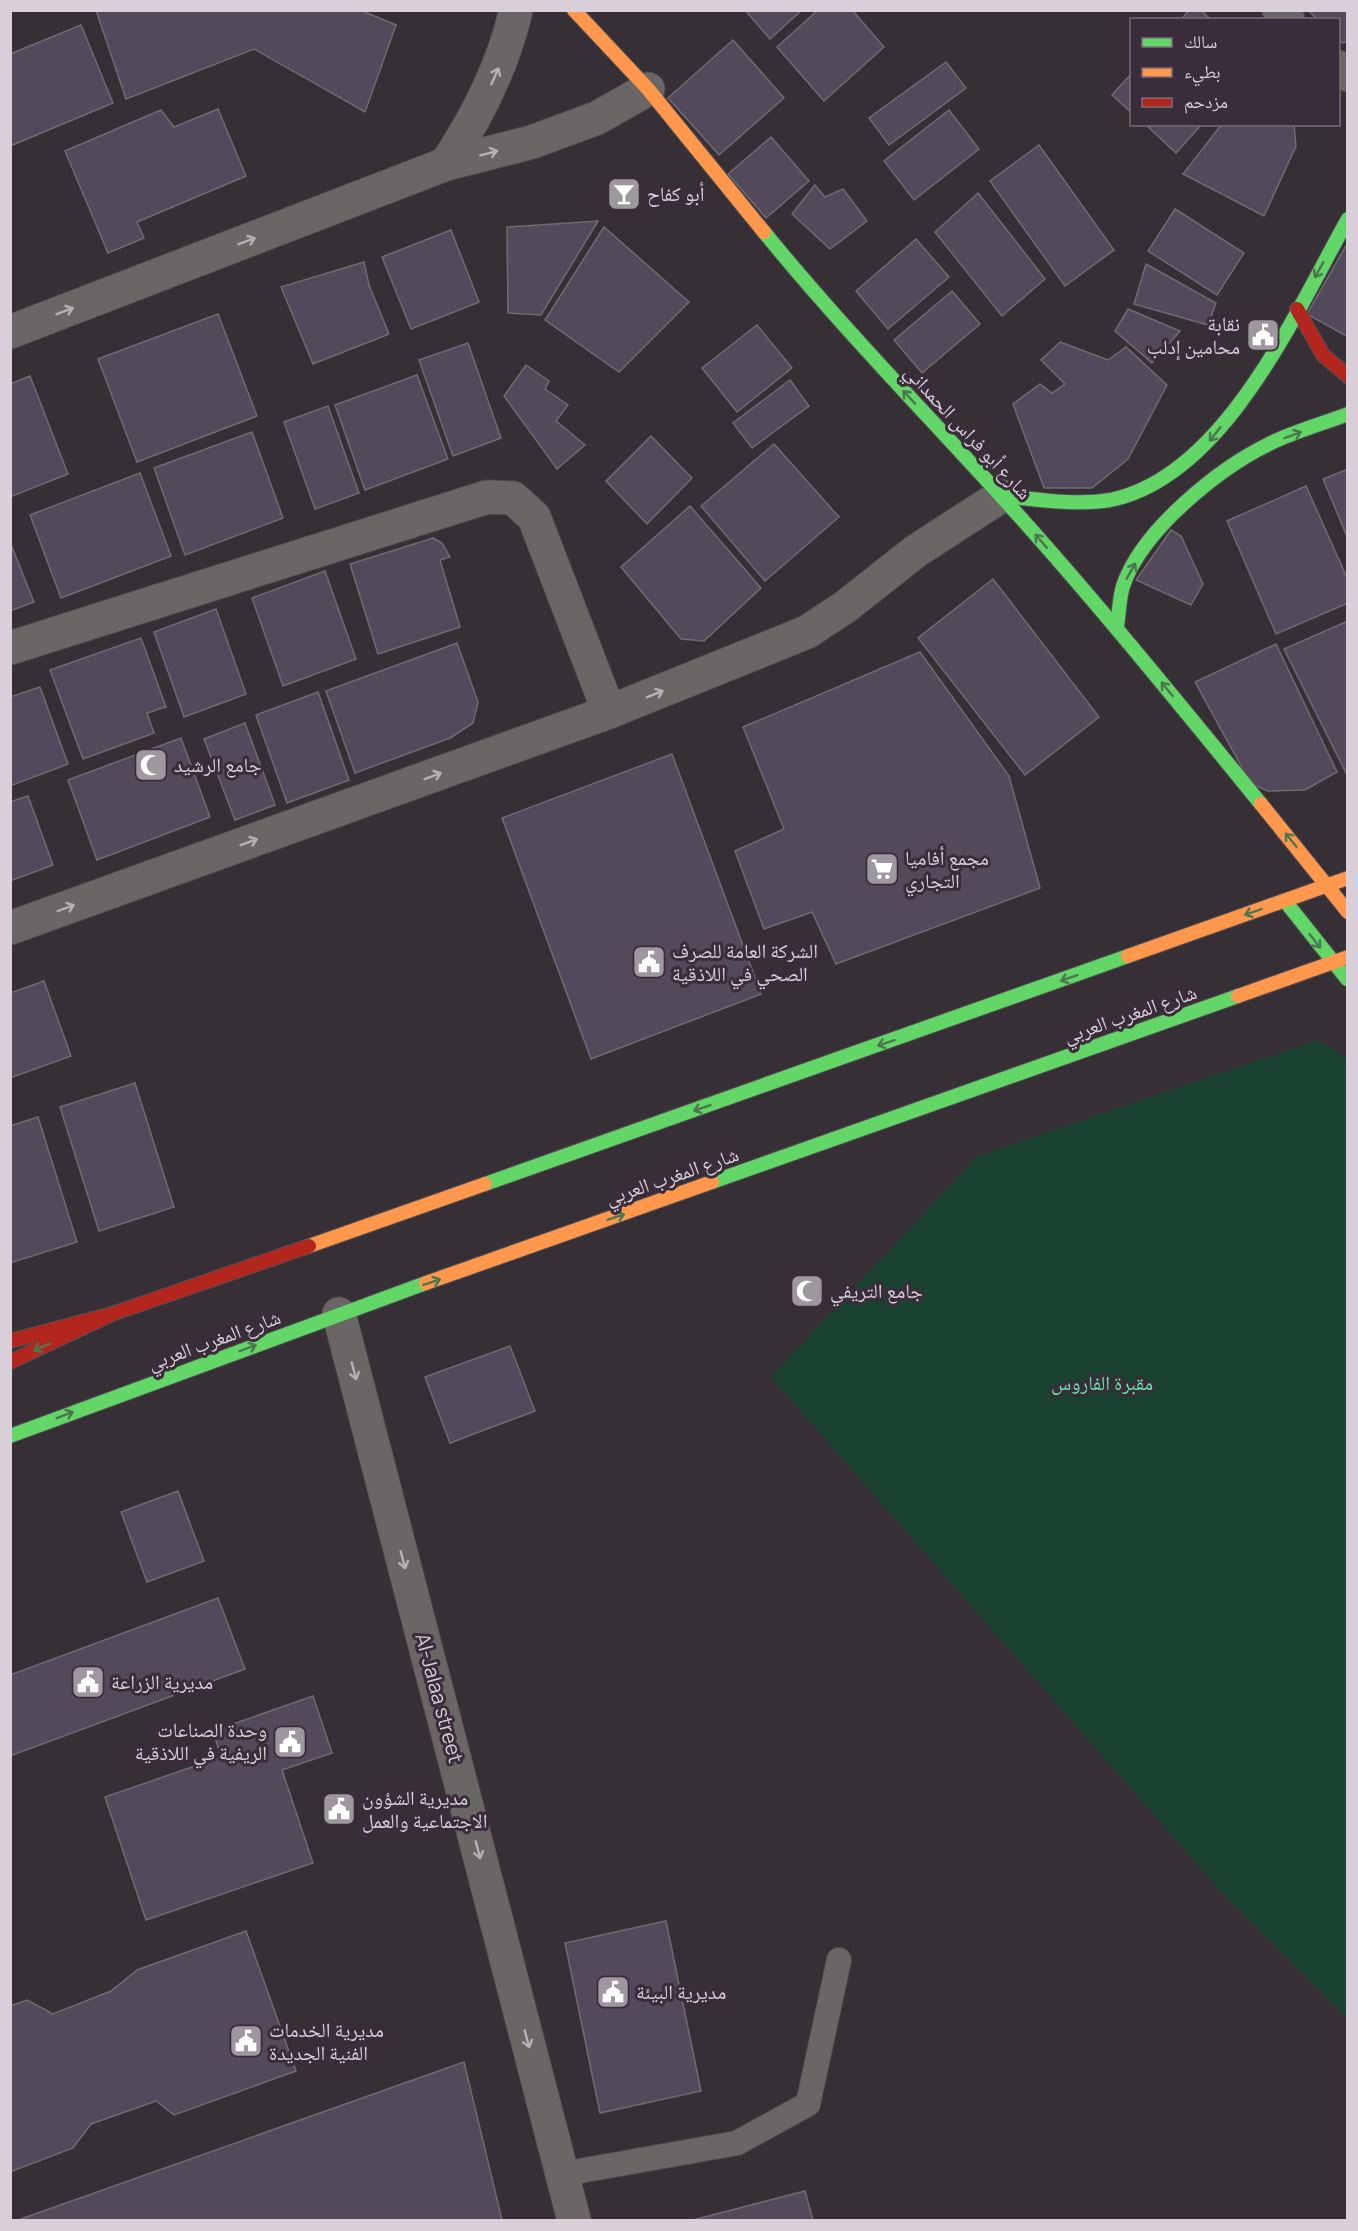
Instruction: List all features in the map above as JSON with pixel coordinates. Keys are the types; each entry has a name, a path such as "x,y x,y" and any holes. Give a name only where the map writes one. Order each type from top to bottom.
{"main road":[{"name":"شارع أبو فراس الحمداني","path":"574,10 648,89 820,301 1001,496 1117,627 1328,885 1347,912"},
{"path":"1001,496 1076,502 1123,496 1172,471 1204,448 1252,387 1347,219"},
{"path":"1297,309 1312,341 1326,358 1347,376"},
{"path":"1117,627 1123,585 1148,541 1182,508 1223,472 1269,443 1347,414"},
{"path":"10,1341 112,1314 1347,878"},
{"path":"1284,901 1347,980"},
{"name":"شارع المغرب العربي","path":"10,1436 339,1314 1333,964 1347,957"},
{"path":"10,1362 112,1314"}],"street":[{"path":"446,164 485,99 500,64 516,10"},
{"path":"10,332 446,164 532,142 597,118 648,89"},
{"path":"10,928 609,712 807,632 854,601 916,551 1001,496"},
{"path":"10,648 487,497 513,498 534,517 609,712"},
{"name":"Al-Jalaa street","path":"339,1314 573,2220"}],"lane":[{"path":"562,2175 736,2143 808,2104 839,1960"}],"green space":[{"name":"مقبرة الفاروس","path":"1318,1040 1348,1059 1347,2017 1219,1889 771,1377 978,1156"}],"building":[{"path":"96,10 360,10 396,25 365,112 254,49 126,99"},
{"path":"745,10 802,10 770,39"},
{"path":"818,10 852,10 884,47 824,101 777,47"},
{"path":"1189,10 1201,10 1209,18 1183,18"},
{"path":"1308,10 1348,10 1348,41 1343,43 1340,41 1340,18 1316,18"},
{"path":"81,25 113,103 10,146 10,54"},
{"path":"733,40 784,98 719,155 668,98"},
{"path":"946,62 966,88 889,145 869,118"},
{"path":"1130,75 1130,111 1112,95"},
{"path":"218,109 246,176 137,222 144,238 108,253 65,151 161,110 174,127"},
{"path":"949,110 979,149 914,200 884,161"},
{"path":"1147,126 1200,126 1176,153"},
{"path":"1220,126 1294,126 1296,146 1264,216 1183,174"},
{"path":"771,137 809,181 766,218 728,174"},
{"path":"1039,145 1114,250 1065,286 990,181"},
{"path":"815,185 825,197 843,189 867,221 830,249 792,214"},
{"path":"978,193 1045,279 1002,316 935,232"},
{"path":"1175,209 1244,253 1217,295 1148,251"},
{"path":"598,221 541,315 508,313 507,227"},
{"path":"604,227 689,302 619,372 545,320"},
{"path":"451,230 479,302 411,329 382,257"},
{"path":"916,239 949,277 888,329 856,291"},
{"path":"1348,242 1348,337 1307,314"},
{"path":"364,262 369,285 389,334 313,364 281,287"},
{"path":"1146,264 1216,303 1208,325 1134,304"},
{"path":"952,291 980,324 922,373 894,340"},
{"path":"1128,309 1180,331 1152,363 1115,331"},
{"path":"218,314 257,416 137,462 98,359"},
{"path":"757,325 792,368 737,412 702,368"},
{"path":"1060,342 1108,360 1126,347 1167,385 1128,459 1092,488 1044,488 1013,404 1040,384 1052,393 1065,384 1041,360"},
{"path":"468,343 501,438 453,456 419,360"},
{"path":"526,365 549,381 545,389 568,405 556,421 585,445 557,469 504,396"},
{"path":"417,375 448,459 365,490 335,405"},
{"path":"30,376 68,474 10,497 10,384"},
{"path":"790,380 809,406 752,448 733,423"},
{"path":"328,406 359,493 315,509 284,422"},
{"path":"252,432 283,518 185,555 154,468"},
{"path":"651,436 692,478 647,524 606,481"},
{"path":"774,444 839,517 765,581 701,506"},
{"path":"1348,469 1348,539 1323,479"},
{"path":"140,473 171,556 61,598 30,515"},
{"path":"1306,486 1348,580 1348,603 1276,634 1227,521"},
{"path":"690,506 761,588 704,641 681,639 621,567"},
{"path":"1171,530 1181,536 1203,584 1191,605 1136,580"},
{"path":"433,538 442,543 450,557 440,560 460,627 378,654 350,564"},
{"path":"10,542 34,602 10,611"},
{"path":"325,571 356,659 283,686 252,598"},
{"path":"993,579 1099,717 1025,775 918,638"},
{"path":"216,609 246,694 184,717 154,632"},
{"path":"1348,621 1348,777 1284,649"},
{"path":"141,638 166,707 147,713 154,733 83,759 50,670"},
{"path":"457,643 478,702 473,723 450,738 355,773 326,691"},
{"path":"1276,644 1337,772 1305,790 1268,791 1251,784 1195,682"},
{"path":"920,652 1009,776 1040,888 836,964 812,912 764,929 735,851 784,829 743,727"},
{"path":"40,687 68,764 10,786 10,697"},
{"path":"318,692 349,780 287,803 256,715"},
{"path":"245,723 275,805 235,820 204,739"},
{"path":"181,738 210,817 97,860 68,780"},
{"path":"672,754 761,994 591,1059 502,818"},
{"path":"28,796 53,865 10,881 10,802"},
{"path":"44,981 71,1056 10,1078 10,993"},
{"path":"135,1083 174,1207 99,1231 60,1107"},
{"path":"38,1117 77,1242 10,1263 10,1126"},
{"path":"510,1346 535,1411 450,1443 425,1377"},
{"path":"178,1491 204,1561 147,1582 121,1512"},
{"path":"218,1598 245,1669 10,1756 10,1675"},
{"path":"313,1696 332,1753 282,1770 313,1863 146,1920 105,1797 221,1757 213,1731"},
{"path":"666,1921 701,2091 600,2113 565,1943"},
{"path":"246,1931 296,2071 174,2115 156,2101 91,2124 73,2148 10,2172 10,2006 27,2000 53,2014 111,1991 137,1970"},
{"path":"464,2062 502,2220 18,2220"},
{"path":"805,2191 813,2220 693,2220"}],"traffic: fast":[{"path":"1001,496 1070,502 1110,500 1151,485 1188,459 1222,425 1253,385 1280,342 1348,219"},
{"path":"764,232 851,333 1068,571 1261,804"},
{"path":"1117,627 1123,586 1133,565 1164,523 1185,503 1206,484 1250,454 1290,435 1348,414"},
{"path":"1285,901 1347,979"},
{"path":"485,1184 1128,956"},
{"path":"712,1182 1238,996"},
{"path":"10,1436 426,1283"}],"traffic: slow":[{"path":"574,10 648,89 764,232"},
{"path":"1261,804 1348,912"},
{"path":"1128,956 1348,878"},
{"path":"1238,996 1348,957"},
{"path":"426,1283 712,1182"},
{"path":"309,1246 485,1184"}],"traffic: jam":[{"path":"1297,309 1323,355 1348,376"},
{"path":"10,1341 112,1314 309,1246"},
{"path":"10,1362 112,1314"}],"place":[{"name":"أبو كفاح","path":"624,194"},
{"name":"نقابة محامين إدلب","path":"1263,335"},
{"name":"جامع الرشيد","path":"151,765"},
{"name":"مجمع أفاميا التجاري","path":"882,869"},
{"name":"الشركة العامة للصرف الصحي في اللاذقية","path":"649,962"},
{"name":"جامع التريفي","path":"807,1291"},
{"name":"مديرية الزراعة","path":"88,1682"},
{"name":"وحدة الصناعات الريفية في اللاذقية","path":"290,1742"},
{"name":"مديرية الشؤون الاجتماعية والعمل","path":"339,1809"},
{"name":"مديرية البيئة","path":"613,1992"},
{"name":"مديرية الخدمات الفنية الجديدة","path":"246,2041"}]}
